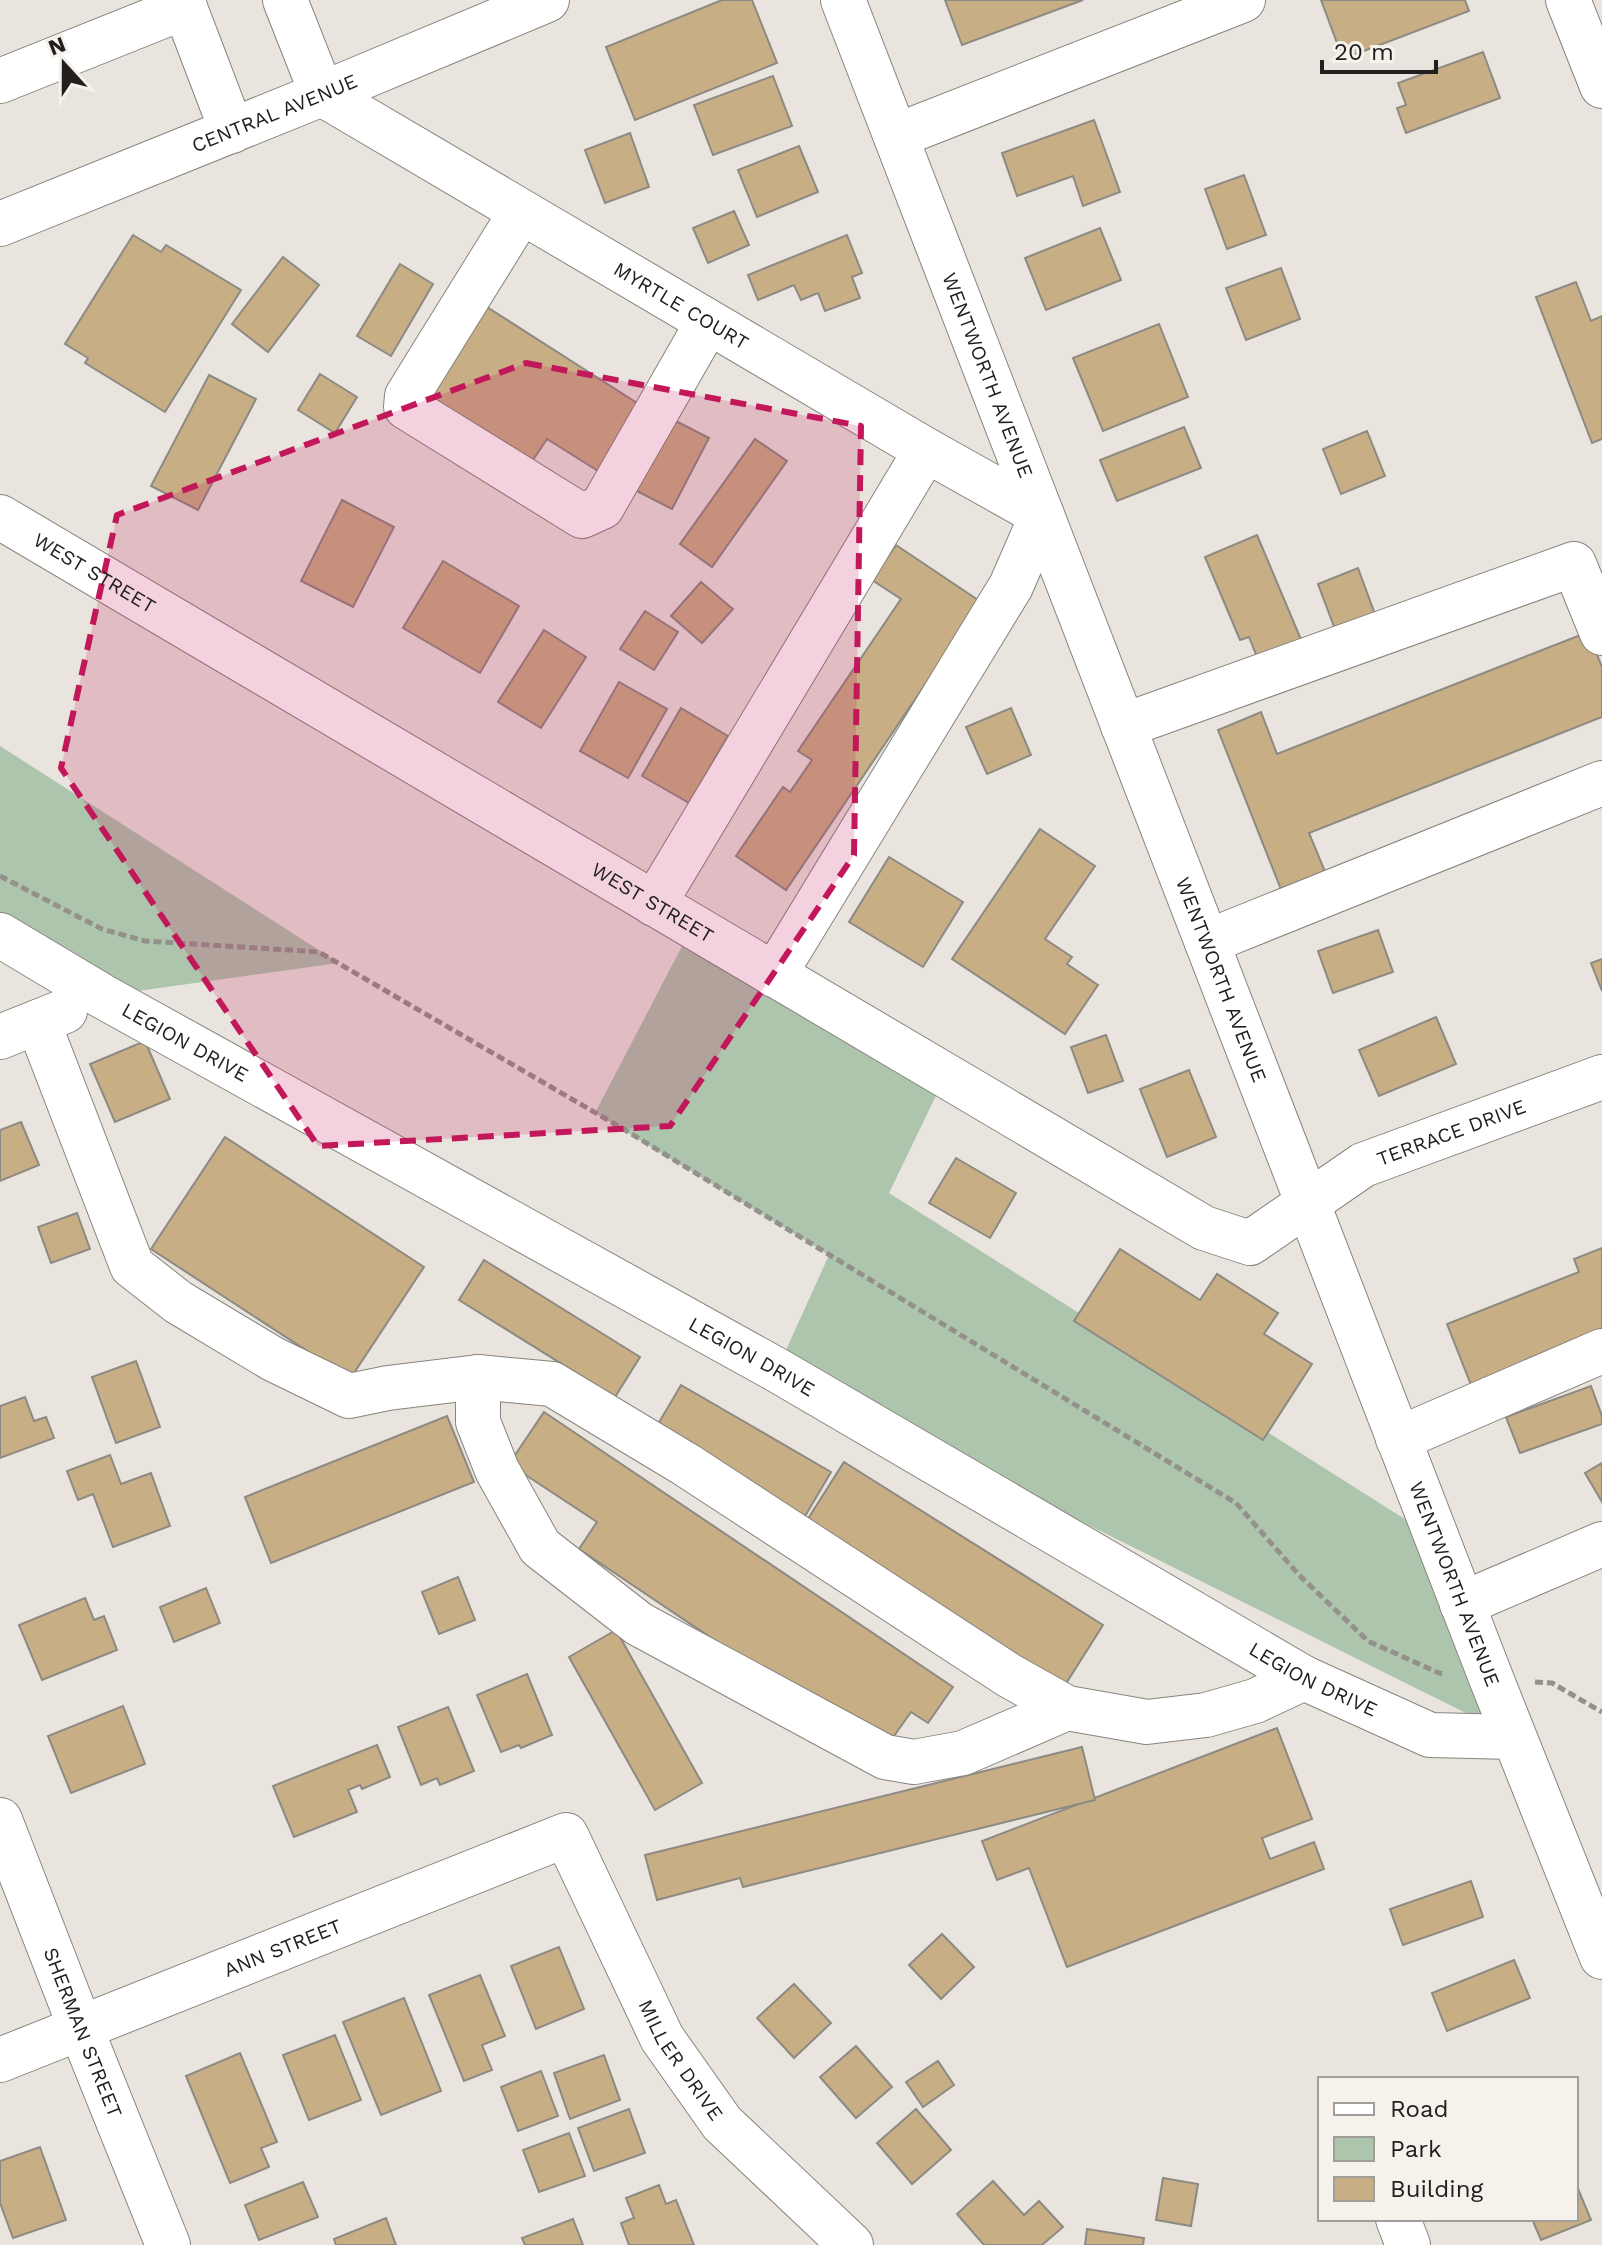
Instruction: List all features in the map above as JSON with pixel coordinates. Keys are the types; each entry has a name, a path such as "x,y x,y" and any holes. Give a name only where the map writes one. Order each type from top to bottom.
{"street":[{"path":"285,0 322,94"},
{"name":"WENTWORTH AVENUE","path":"843,0 1398,1439 1602,1957"},
{"path":"896,136 1243,0"},
{"path":"1568,0 1602,86"},
{"name":"CENTRAL AVENUE","path":"0,224 544,1"},
{"path":"0,81 184,4 232,131"},
{"name":"MYRTLE COURT","path":"322,94 926,450 1042,515"},
{"path":"521,212 407,396 406,407 582,516 602,507 708,322"},
{"path":"654,904 926,450"},
{"path":"774,975 1011,586 1042,515"},
{"name":"WEST STREET","path":"0,517 1204,1228 1250,1243 1308,1205"},
{"path":"1123,726 1574,564 1602,633"},
{"path":"1207,942 1602,783"},
{"name":"LEGION DRIVE","path":"0,935 102,996 777,1370 1304,1678 1430,1735 1514,1737"},
{"path":"102,996 19,1029 132,1266 178,1302 273,1359 349,1396 478,1377 552,1384 685,1464 1010,1676 1067,1708 1147,1722 1206,1715 1255,1701 1304,1678"},
{"name":"TERRACE DRIVE","path":"1308,1205 1363,1165 1602,1077"},
{"path":"1398,1439 1602,1351"},
{"path":"478,1377 478,1422 497,1470 540,1547 639,1624 885,1757 914,1762 963,1753 1067,1708"},
{"path":"1462,1604 1602,1544"},
{"name":"SHERMAN STREET","path":"0,1820 168,2245"},
{"name":"ANN STREET","path":"0,2060 566,1835"},
{"name":"MILLER DRIVE","path":"566,1835 662,2038 722,2123 851,2245"},
{"path":"1399,2221 1408,2245"}],"path":[{"path":"0,876 102,929 145,941 319,952 625,1130 1236,1503 1299,1575 1368,1641 1439,1673"},
{"path":"1552,1683 1602,1712"}],"highlighted area":[{"path":"526,363 861,426 854,855 670,1126 318,1146 61,768 117,515"}],"green space":[{"path":"0,746 339,963 102,996 0,935"},
{"path":"692,927 945,1077 889,1193 1438,1540 1514,1737 777,1370 829,1255 595,1113"}],"building":[{"path":"722,0 752,0 777,63 635,120 606,47"},
{"path":"945,0 1083,0 962,45"},
{"path":"1321,0 1465,0 1469,11 1343,59"},
{"path":"1483,52 1500,98 1406,133 1397,108 1406,105 1398,83"},
{"path":"773,76 792,126 713,155 694,105"},
{"path":"1094,120 1120,192 1083,206 1073,176 1017,196 1002,153"},
{"path":"630,133 649,187 605,203 585,150"},
{"path":"799,146 818,192 757,217 738,170"},
{"path":"1244,175 1266,235 1227,249 1205,189"},
{"path":"734,211 749,245 708,263 693,228"},
{"path":"1100,228 1121,280 1046,310 1025,258"},
{"path":"133,235 161,252 166,245 241,290 165,412 85,363 88,358 65,344"},
{"path":"847,235 862,273 852,277 860,298 825,311 818,293 801,300 794,285 758,300 748,275"},
{"path":"283,257 319,285 268,352 232,324"},
{"path":"400,264 433,284 391,356 357,336"},
{"path":"1281,268 1300,319 1246,340 1226,288"},
{"path":"1576,282 1591,321 1602,316 1602,439 1592,443 1536,297"},
{"path":"476,300 648,410 606,476 547,439 527,469 413,397"},
{"path":"1159,324 1188,397 1103,431 1073,358"},
{"path":"320,374 357,397 335,433 298,410"},
{"path":"209,375 256,399 198,510 151,486"},
{"path":"666,416 709,438 672,509 629,487"},
{"path":"1184,427 1201,468 1117,501 1100,460"},
{"path":"1367,431 1385,476 1341,494 1323,449"},
{"path":"755,439 787,461 712,567 680,544"},
{"path":"342,500 394,527 353,607 301,581"},
{"path":"1257,535 1305,649 1261,667 1249,637 1240,640 1205,557"},
{"path":"896,545 981,602 786,890 736,856 783,787 790,792 812,760 798,751 901,599 872,580"},
{"path":"443,561 519,606 480,673 403,628"},
{"path":"1358,568 1376,617 1336,632 1318,584"},
{"path":"701,582 733,609 702,643 671,616"},
{"path":"645,611 678,632 654,670 620,649"},
{"path":"544,630 586,657 541,728 498,702"},
{"path":"1588,632 1602,667 1602,717 1309,833 1326,874 1282,892 1218,730 1261,712 1277,754"},
{"path":"619,682 667,709 628,778 580,751"},
{"path":"681,708 728,736 689,803 642,776"},
{"path":"1011,708 1031,755 987,774 966,727"},
{"path":"1040,829 1095,866 1045,939 1072,957 1067,964 1098,985 1065,1034 952,959"},
{"path":"889,857 963,902 923,967 849,922"},
{"path":"1378,930 1393,972 1333,993 1318,951"},
{"path":"1602,959 1602,991 1591,963"},
{"path":"1436,1017 1456,1064 1379,1096 1359,1050"},
{"path":"1106,1035 1123,1081 1088,1093 1071,1047"},
{"path":"145,1041 170,1099 115,1122 90,1064"},
{"path":"1189,1070 1216,1137 1167,1157 1140,1089"},
{"path":"21,1122 39,1165 0,1181 0,1130"},
{"path":"225,1137 424,1267 350,1379 151,1249"},
{"path":"956,1158 1016,1193 990,1238 929,1203"},
{"path":"77,1213 90,1249 51,1263 38,1227"},
{"path":"1602,1248 1602,1344 1475,1395 1447,1324 1579,1272 1574,1259"},
{"path":"1120,1249 1200,1300 1217,1274 1278,1313 1264,1334 1312,1364 1263,1440 1074,1321"},
{"path":"484,1260 640,1357 615,1397 459,1300"},
{"path":"136,1361 160,1427 116,1443 92,1377"},
{"path":"681,1385 831,1472 804,1518 654,1431"},
{"path":"1591,1386 1602,1424 1520,1453 1506,1417"},
{"path":"25,1397 34,1421 46,1417 54,1438 0,1458 0,1406"},
{"path":"544,1412 953,1687 928,1723 911,1712 882,1753 579,1549 597,1522 509,1464"},
{"path":"447,1416 474,1482 271,1563 245,1497"},
{"path":"110,1455 121,1484 151,1473 170,1526 113,1547 93,1494 78,1500 67,1471"},
{"path":"844,1462 1103,1625 1065,1685 806,1522"},
{"path":"1602,1463 1602,1502 1585,1473"},
{"path":"458,1577 475,1620 439,1634 422,1592"},
{"path":"206,1588 220,1623 174,1642 160,1607"},
{"path":"85,1598 94,1620 104,1616 117,1650 42,1680 19,1625"},
{"path":"616,1630 702,1783 655,1810 569,1657"},
{"path":"527,1674 552,1735 521,1748 519,1745 501,1752 477,1695"},
{"path":"123,1706 145,1764 71,1793 48,1736"},
{"path":"448,1707 474,1771 440,1785 437,1778 421,1785 398,1727"},
{"path":"1277,1728 1312,1819 1262,1838 1270,1859 1314,1842 1324,1869 1067,1967 1029,1868 997,1880 982,1841"},
{"path":"377,1745 390,1777 362,1789 360,1785 348,1790 357,1812 294,1837 273,1786"},
{"path":"1082,1747 1095,1800 743,1887 740,1878 657,1900 645,1855"},
{"path":"1471,1881 1483,1917 1403,1945 1390,1909"},
{"path":"942,1934 974,1967 941,1999 909,1965"},
{"path":"559,1947 584,2009 536,2029 511,1966"},
{"path":"1514,1960 1530,1998 1447,2031 1432,1993"},
{"path":"480,1975 505,2036 482,2045 492,2070 464,2081 429,1995"},
{"path":"794,1984 831,2023 794,2058 757,2018"},
{"path":"404,1998 441,2091 381,2115 343,2022"},
{"path":"335,2035 361,2100 309,2120 283,2055"},
{"path":"856,2046 892,2087 856,2118 820,2077"},
{"path":"240,2053 277,2142 261,2148 269,2167 230,2183 186,2076"},
{"path":"604,2055 620,2100 570,2119 554,2073"},
{"path":"938,2061 954,2085 923,2107 906,2082"},
{"path":"541,2071 558,2116 518,2131 501,2087"},
{"path":"629,2109 645,2153 594,2171 578,2128"},
{"path":"916,2109 951,2150 912,2184 877,2143"},
{"path":"569,2133 585,2176 539,2192 523,2150"},
{"path":"40,2147 66,2220 13,2238 0,2203 0,2161"},
{"path":"1163,2178 1198,2184 1191,2226 1156,2220"},
{"path":"993,2181 1024,2215 1039,2201 1063,2227 1042,2245 984,2245 957,2214"},
{"path":"303,2182 318,2217 259,2240 245,2205"},
{"path":"659,2185 666,2204 676,2200 694,2245 629,2245 621,2223 634,2218 626,2198"},
{"path":"1578,2189 1591,2220 1541,2240 1533,2221 1578,2221"},
{"path":"386,2218 396,2245 336,2245 334,2239"},
{"path":"573,2219 583,2245 525,2245 522,2238"},
{"path":"1087,2229 1144,2238 1143,2245 1085,2245"}]}
